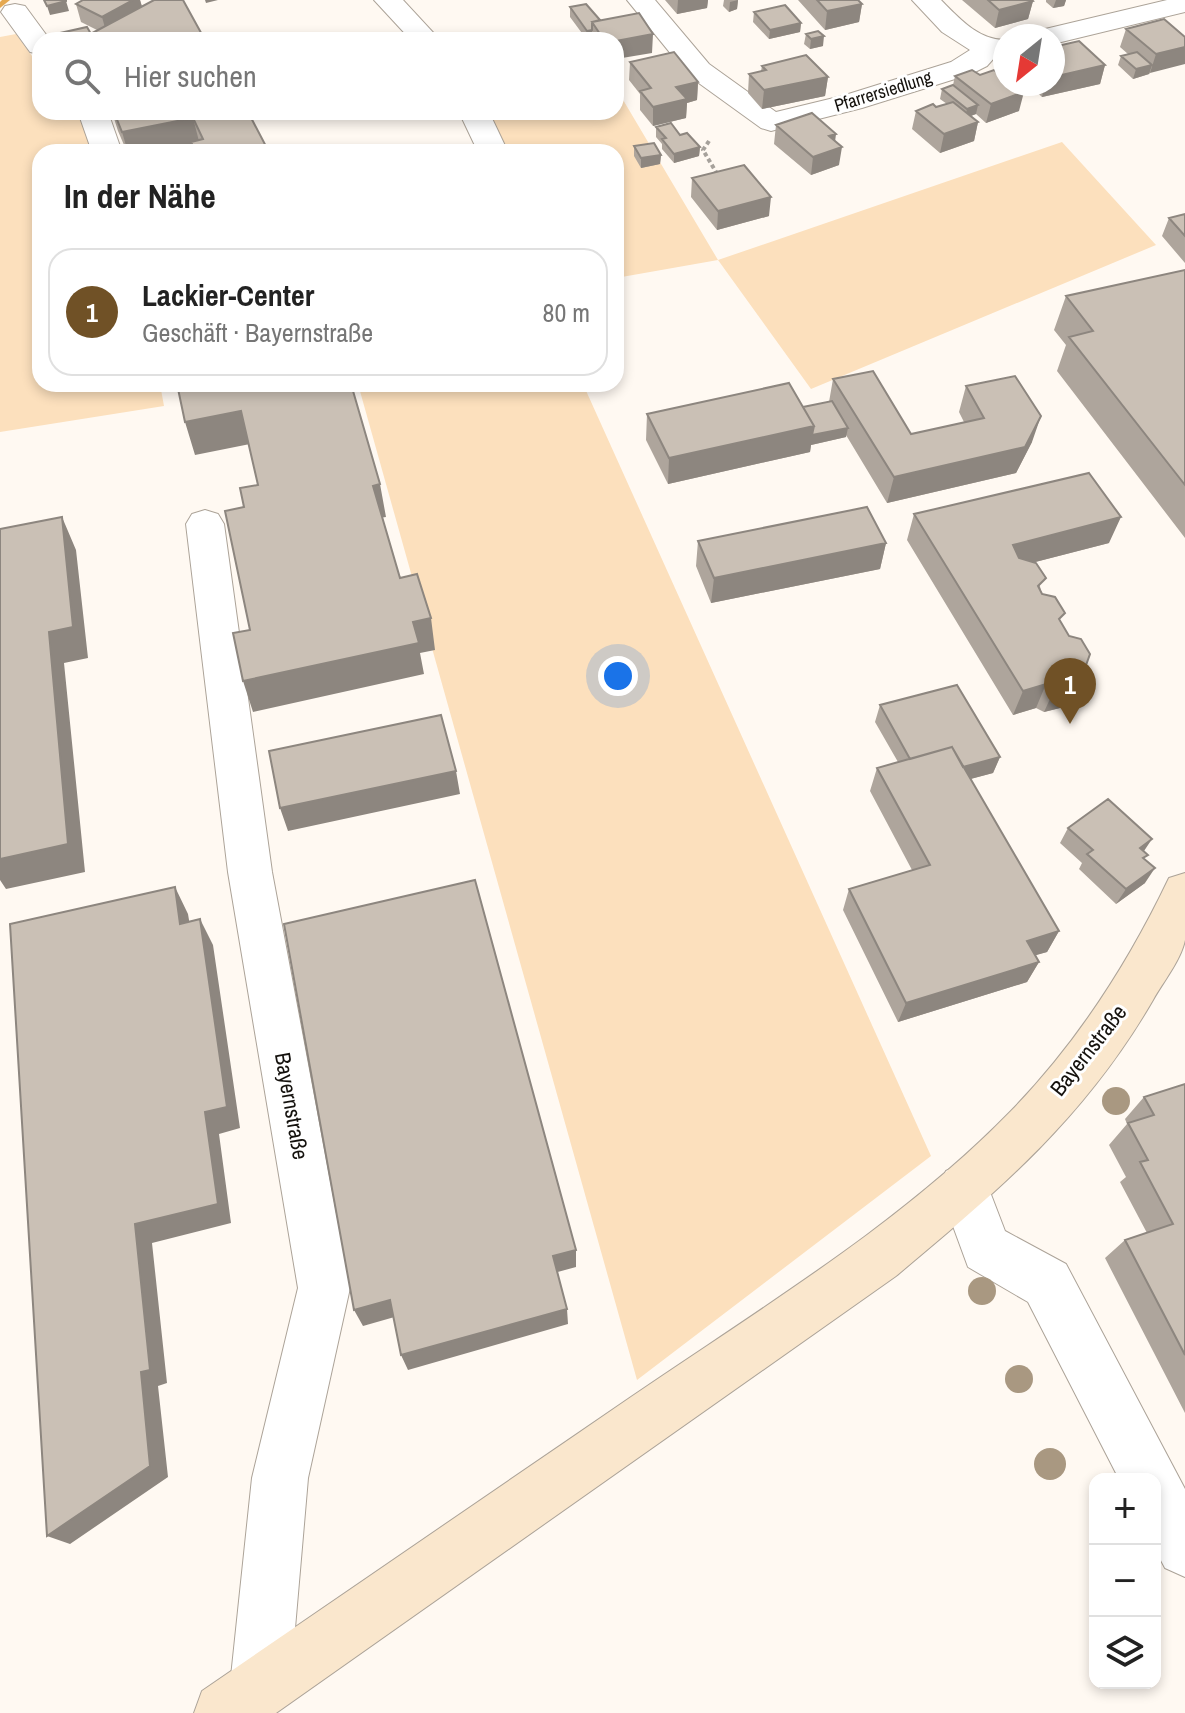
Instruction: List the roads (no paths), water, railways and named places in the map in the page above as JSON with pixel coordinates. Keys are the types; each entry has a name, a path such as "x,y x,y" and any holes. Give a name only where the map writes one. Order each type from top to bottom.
{"street":[{"path":"388,0 418,32"},
{"name":"Pfarrersiedlung","path":"641,0 699,70 760,125 852,102 961,68 993,50"},
{"path":"926,0 973,42 993,47"},
{"path":"1065,32 1184,2"},
{"path":"15,12 32,35"},
{"path":"96,120 104,144"},
{"path":"478,120 489,144"},
{"name":"Bayernstraße","path":"205,524 250,872 324,1288 280,1478 242,1699"},
{"name":"Bayernstraße","path":"242,1699 878,1258 964,1188 1003,1153 1059,1091 1111,1026 1150,964 1185,892"},
{"path":"964,1188 986,1249 1047,1283 1146,1473"},
{"path":"1161,1502 1185,1548"}],"waterway":[{"path":"0,6 6,0"}],"place":[{"name":"Lackier-Center","path":"1070,724"}]}
